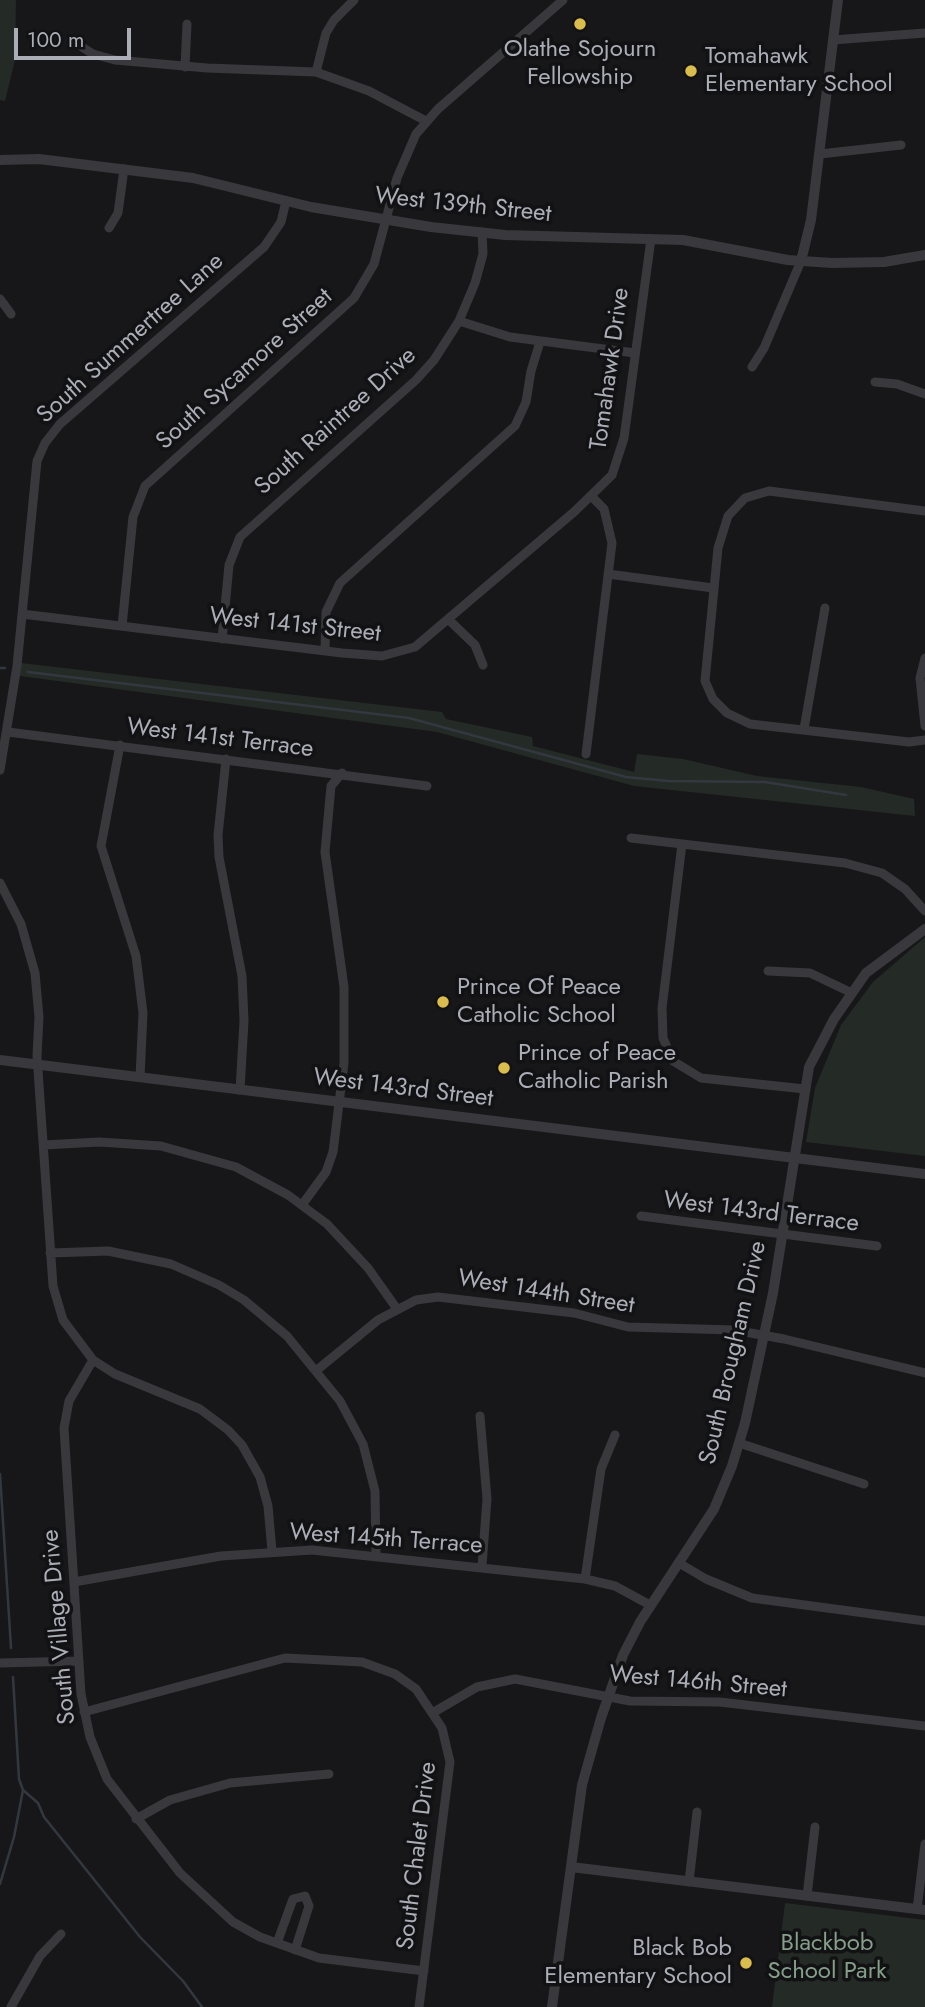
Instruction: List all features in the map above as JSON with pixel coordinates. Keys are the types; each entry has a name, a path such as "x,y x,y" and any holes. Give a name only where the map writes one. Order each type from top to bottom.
{"street":[{"path":"316,72 326,33 334,20 354,0"},
{"name":"South Sycamore Street","path":"122,626 133,517 145,486 341,312 359,290 374,264 406,153 426,121 563,0"},
{"path":"752,367 770,336 801,261 811,220 838,0"},
{"path":"185,67 187,24"},
{"path":"834,40 925,33"},
{"path":"82,47 104,59 185,67 316,72 369,91 426,121"},
{"path":"820,154 901,145"},
{"name":"West 139th Street","path":"0,160 39,159 193,178 286,201 386,221 482,232 703,242 801,261 861,263 925,255"},
{"path":"109,228 118,213 124,169"},
{"name":"South Summertree Lane","path":"0,770 8,732 37,461 45,443 60,425 264,247 281,222 286,201"},
{"name":"South Raintree Drive","path":"222,639 229,565 240,537 416,380 434,360 459,321 480,264 482,232"},
{"name":"Tomahawk Drive","path":"591,496 612,475 621,453 651,239"},
{"path":"0,299 11,314"},
{"path":"459,321 495,334 635,353"},
{"path":"325,651 326,612 340,583 515,426 524,409 540,342"},
{"path":"875,383 897,384 925,394"},
{"path":"925,511 769,491 745,498 728,516 718,548 705,681 713,699 727,713 750,724 909,742 925,740"},
{"path":"586,754 608,573 610,526 604,509 591,496"},
{"name":"West 141st Street","path":"22,614 325,651 382,656 397,654 422,643 591,496"},
{"path":"608,573 713,589"},
{"path":"804,729 825,608"},
{"path":"449,620 475,645 483,665"},
{"path":"925,658 920,678 925,726"},
{"name":"West 141st Terrace","path":"8,732 427,786"},
{"path":"120,746 101,846 136,956 143,1013 140,1077"},
{"path":"226,759 218,835 219,857 242,976 244,1021 240,1090"},
{"path":"302,1205 329,1165 340,1102 344,1049 344,987 325,852 331,786 342,773"},
{"path":"631,838 845,863 882,873 905,889 925,911"},
{"path":"682,844 662,1008 663,1038 673,1061 701,1078 805,1089"},
{"path":"0,883 21,924 35,974 50,1253 53,1286 63,1320 93,1360 115,1374 200,1409 228,1430 242,1445 260,1476 268,1506 272,1551"},
{"name":"South Brougham Drive","path":"552,2007 582,1785 608,1696 623,1655 650,1605 714,1509 739,1443 765,1335 809,1067 866,973 925,929"},
{"path":"768,971 793,971 828,979 852,993"},
{"name":"West 143rd Street","path":"0,1060 925,1174"},
{"path":"44,1145 131,1143 187,1151 260,1179 302,1205 349,1245 397,1309"},
{"name":"West 143rd Terrace","path":"641,1216 877,1246"},
{"path":"50,1253 108,1251 145,1257 197,1274 236,1295 265,1315 317,1370 340,1401 363,1444 375,1491 376,1555"},
{"name":"West 144th Street","path":"317,1370 378,1320 397,1309 423,1299 452,1297 574,1313 628,1326 704,1327 765,1335 925,1373"},
{"name":"South Village Drive","path":"93,1360 69,1401 64,1428 84,1712 101,1767 136,1819 180,1873 214,1907 248,1931 295,1950 335,1961 424,1971"},
{"path":"480,1416 487,1499 482,1566"},
{"path":"585,1579 601,1469 615,1435"},
{"path":"739,1443 864,1484"},
{"name":"West 145th Terrace","path":"74,1582 221,1556 312,1550 585,1579 615,1586 650,1605"},
{"path":"679,1563 706,1579 752,1598 925,1621"},
{"name":"South Chalet Drive","path":"84,1712 263,1661 307,1657 362,1662 386,1670 416,1689 434,1712 448,1746 450,1770 419,2007"},
{"path":"0,1662 79,1661"},
{"name":"West 146th Street","path":"434,1712 477,1687 499,1680 529,1679 656,1703 720,1702 925,1726"},
{"path":"136,1819 178,1797 230,1783 328,1774"},
{"path":"689,1882 697,1812"},
{"path":"807,1896 815,1827"},
{"path":"570,1867 921,1909 925,1844"},
{"path":"278,1943 293,1899 304,1896 309,1906 295,1950"},
{"path":"10,2007 40,1956 61,1934"}],"green space":[{"path":"0,0 16,0 15,60 5,101 0,100"},
{"path":"21,663 442,712 446,719 532,737 533,746 634,772 637,754 683,759 757,776 861,787 914,799 915,816 634,786 437,732 20,676"},
{"path":"925,937 925,1156 806,1142 815,1088 841,1025 873,982"},
{"name":"Blackbob School Park","path":"785,1903 925,1920 925,2007 772,2007"}],"waterway":[{"path":"0,668 5,668"},
{"path":"28,672 409,718 626,777 668,781 765,782 846,795"},
{"path":"0,1474 11,1648"},
{"path":"13,1677 19,1779 23,1790 38,1803 44,1817 140,1937 183,1981 202,2007"},
{"path":"0,1884 14,1837 23,1790"}],"place":[{"name":"Olathe Sojourn Fellowship","path":"580,24"},
{"name":"Tomahawk Elementary School","path":"691,71"},
{"name":"Prince Of Peace Catholic School","path":"443,1002"},
{"name":"Prince of Peace Catholic Parish","path":"504,1068"},
{"name":"Black Bob Elementary School","path":"746,1963"}]}
